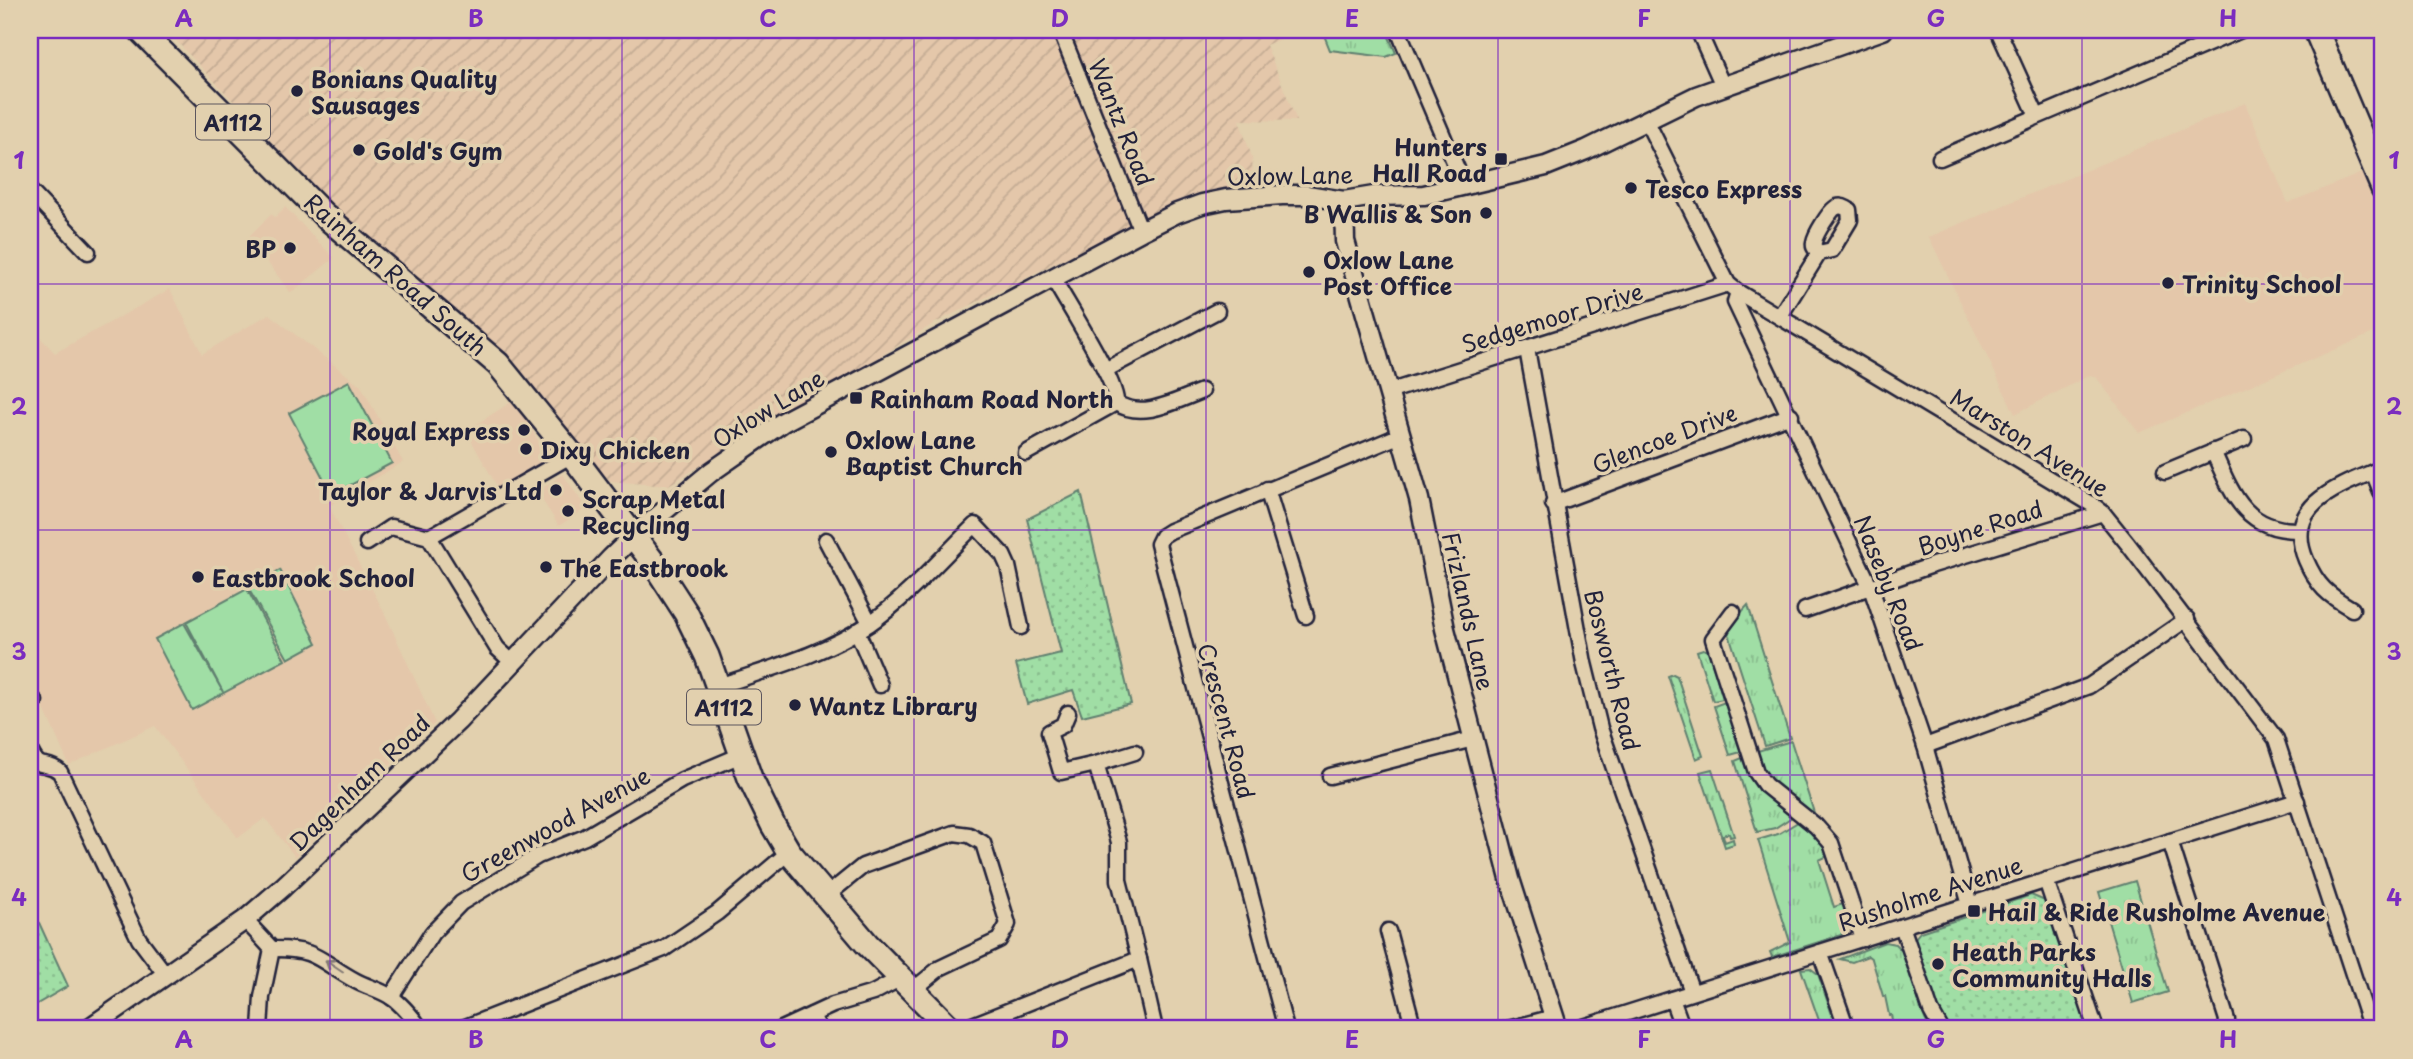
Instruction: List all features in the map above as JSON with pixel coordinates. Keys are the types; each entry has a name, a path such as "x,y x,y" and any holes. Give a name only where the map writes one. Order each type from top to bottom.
{"main road":[{"name":"Rainham Road South","path":"140,30 324,215 499,364 634,536"},
{"path":"2316,30 2383,188"},
{"name":"A1112","path":"634,536 686,613 707,656 741,755 767,813 789,852 936,1020 951,1029"}],"street":[{"name":"Wantz Road","path":"1060,30 1141,231"},
{"path":"1398,30 1458,171"},
{"path":"1698,30 1723,86"},
{"name":"Oxlow Lane","path":"634,536 711,472 783,422 1177,213 1226,199 1282,195 1344,201 1374,196 1424,195 1546,166 1647,122 1696,96 1883,30"},
{"path":"1997,30 2037,116"},
{"path":"1940,158 2241,30"},
{"path":"1647,122 1733,288"},
{"path":"30,191 88,252"},
{"name":"Frizlands Lane","path":"1344,201 1345,241 1419,499 1446,629 1473,739 1510,879 1556,1023"},
{"path":"1780,316 1819,253"},
{"path":"1053,278 1105,370 1117,397 1116,403"},
{"name":"Marston Avenue","path":"1733,288 2103,513 2187,619 2276,739 2371,1029"},
{"name":"Sedgemoor Drive","path":"1388,392 1733,288"},
{"name":"Naseby Road","path":"1733,288 1735,302 1871,588 1926,746 1970,905"},
{"path":"1105,370 1217,311"},
{"name":"Bosworth Road","path":"1527,349 1553,504 1584,663 1601,728 1692,992"},
{"path":"1116,403 1136,411 1160,407 1202,391"},
{"path":"1026,453 1116,403"},
{"name":"Glencoe Drive","path":"1553,504 1791,415"},
{"name":"Crescent Road","path":"1286,1029 1157,544 1162,536 1170,531 1401,435"},
{"path":"2165,472 2244,439"},
{"path":"2213,451 2232,495 2249,513 2260,523 2280,530 2299,530"},
{"path":"429,537 572,455"},
{"path":"2352,609 2328,595 2313,576 2299,543 2299,530 2315,502 2328,492 2378,470 2383,496"},
{"path":"1267,489 1306,617"},
{"name":"Boyne Road","path":"1805,610 1933,565 2103,513"},
{"path":"716,687 783,667 863,627 896,602 975,525 1003,555 1008,566 1021,627"},
{"path":"367,543 391,527 429,537 496,648 512,662"},
{"name":"Dagenham Road","path":"88,1029 245,920 458,721 634,536"},
{"path":"826,540 863,627 880,685"},
{"path":"1733,612 1713,639 1752,764 1765,785 1816,826 1831,844 1863,939"},
{"path":"1926,746 2090,686 2187,619"},
{"path":"1068,713 1063,725 1049,732 1061,772 1135,752"},
{"path":"1330,776 1473,739"},
{"path":"30,750 40,765 53,766 60,772 139,939 166,975"},
{"name":"Greenwood Avenue","path":"391,997 432,933 461,902 538,856 585,837 682,780 741,755"},
{"path":"1096,764 1119,842 1119,880 1155,1029"},
{"name":"Rusholme Avenue","path":"1577,1029 2297,801"},
{"path":"781,1029 811,1015 907,984 999,940 1008,923 983,843 969,835 954,833 863,866 826,896"},
{"path":"2170,841 2227,1020 2226,1029"},
{"path":"460,1029 664,949 717,913 789,852"},
{"path":"2046,880 2096,1029"},
{"path":"245,920 272,949 294,948 317,955 354,980 391,997 421,1029"},
{"path":"1902,926 1931,1011 1941,1029"},
{"path":"1388,931 1414,1029"},
{"path":"260,1029 262,997 272,949"},
{"path":"1820,952 1847,1029"},
{"path":"962,1029 1139,959"},
{"path":"1672,999 1683,1029"},
{"path":"811,1015 819,1029"},
{"path":"1508,1029 1556,1023"}],"shaded area":[{"path":"166,30 1277,30 1280,39 1266,45 1297,121 1239,120 1252,157 1254,192 1141,220 935,323 667,486 610,481 497,347 414,278 319,192"},
{"name":"Trinity School","path":"2245,103 2288,203 2364,172 2383,216 2383,329 2139,433 2096,377 2090,375 2015,414 1929,237"},
{"name":"BP","path":"285,207 334,258 291,293 248,237 271,214 275,217"},
{"name":"Eastbrook School","path":"170,289 202,354 269,314 361,386 403,462 329,506 384,612 435,723 295,857 265,818 238,838 155,726 69,765 30,677 30,327 55,353"},
{"path":"511,402 523,414 554,468 503,497 466,431"},
{"path":"563,474 586,508 559,526 537,492"}],"green space":[{"path":"1322,30 1386,30 1396,53 1386,57 1330,50"},
{"path":"349,381 392,463 332,495 289,413"},
{"path":"1081,492 1131,704 1082,716 1073,690 1027,704 1016,664 1061,653 1027,519"},
{"path":"280,570 317,643 288,659 248,588"},
{"path":"247,589 285,660 192,710 155,639 184,623 223,692 186,622"},
{"path":"1748,605 1790,738 1765,746 1727,628"},
{"path":"1697,651 1709,651 1723,699 1713,701"},
{"path":"1668,676 1677,676 1703,756 1696,759"},
{"path":"1725,702 1741,752 1730,755 1714,706"},
{"path":"1791,741 1816,819 1767,779 1754,752"},
{"path":"1742,758 1751,777 1762,791 1792,817 1775,828 1757,832 1735,761"},
{"path":"1712,769 1734,836 1730,837 1729,833 1723,835 1725,842 1733,839 1734,844 1725,847 1700,772"},
{"path":"1798,822 1815,837 1828,856 1819,860 1834,907 1843,904 1848,924 1841,935 1772,957 1770,952 1790,942 1758,840 1778,834"},
{"path":"2135,881 2168,992 2133,1003 2099,892"},
{"path":"2031,895 2045,901 2088,1029 1947,1029 1941,1022 1915,943 1916,937 1920,932"},
{"path":"30,903 68,986 30,1008"},
{"path":"1885,942 1895,944 1902,951 1930,1029 1894,1029 1872,959 1868,956 1852,962 1840,959"},
{"path":"1810,968 1818,974 1837,1029 1822,1029 1801,969"}],"place":[{"name":"Bonians Quality Sausages","path":"297,91"},
{"name":"Gold's Gym","path":"359,150"},
{"name":"Hunters Hall Road","path":"1501,159"},
{"name":"Tesco Express","path":"1631,188"},
{"name":"B Wallis & Son","path":"1486,213"},
{"name":"BP","path":"290,248"},
{"name":"Oxlow Lane Post Office","path":"1309,272"},
{"name":"Trinity School","path":"2168,283"},
{"name":"Rainham Road North","path":"856,398"},
{"name":"Royal Express","path":"524,430"},
{"name":"Dixy Chicken","path":"526,449"},
{"name":"Oxlow Lane Baptist Church","path":"831,452"},
{"name":"Taylor & Jarvis Ltd","path":"556,490"},
{"name":"Scrap Metal Recycling","path":"568,511"},
{"name":"The Eastbrook","path":"546,567"},
{"name":"Eastbrook School","path":"198,577"},
{"name":"Wantz Library","path":"795,705"},
{"name":"Hail & Ride Rusholme Avenue","path":"1974,911"},
{"name":"Heath Parks Community Halls","path":"1938,964"}]}
